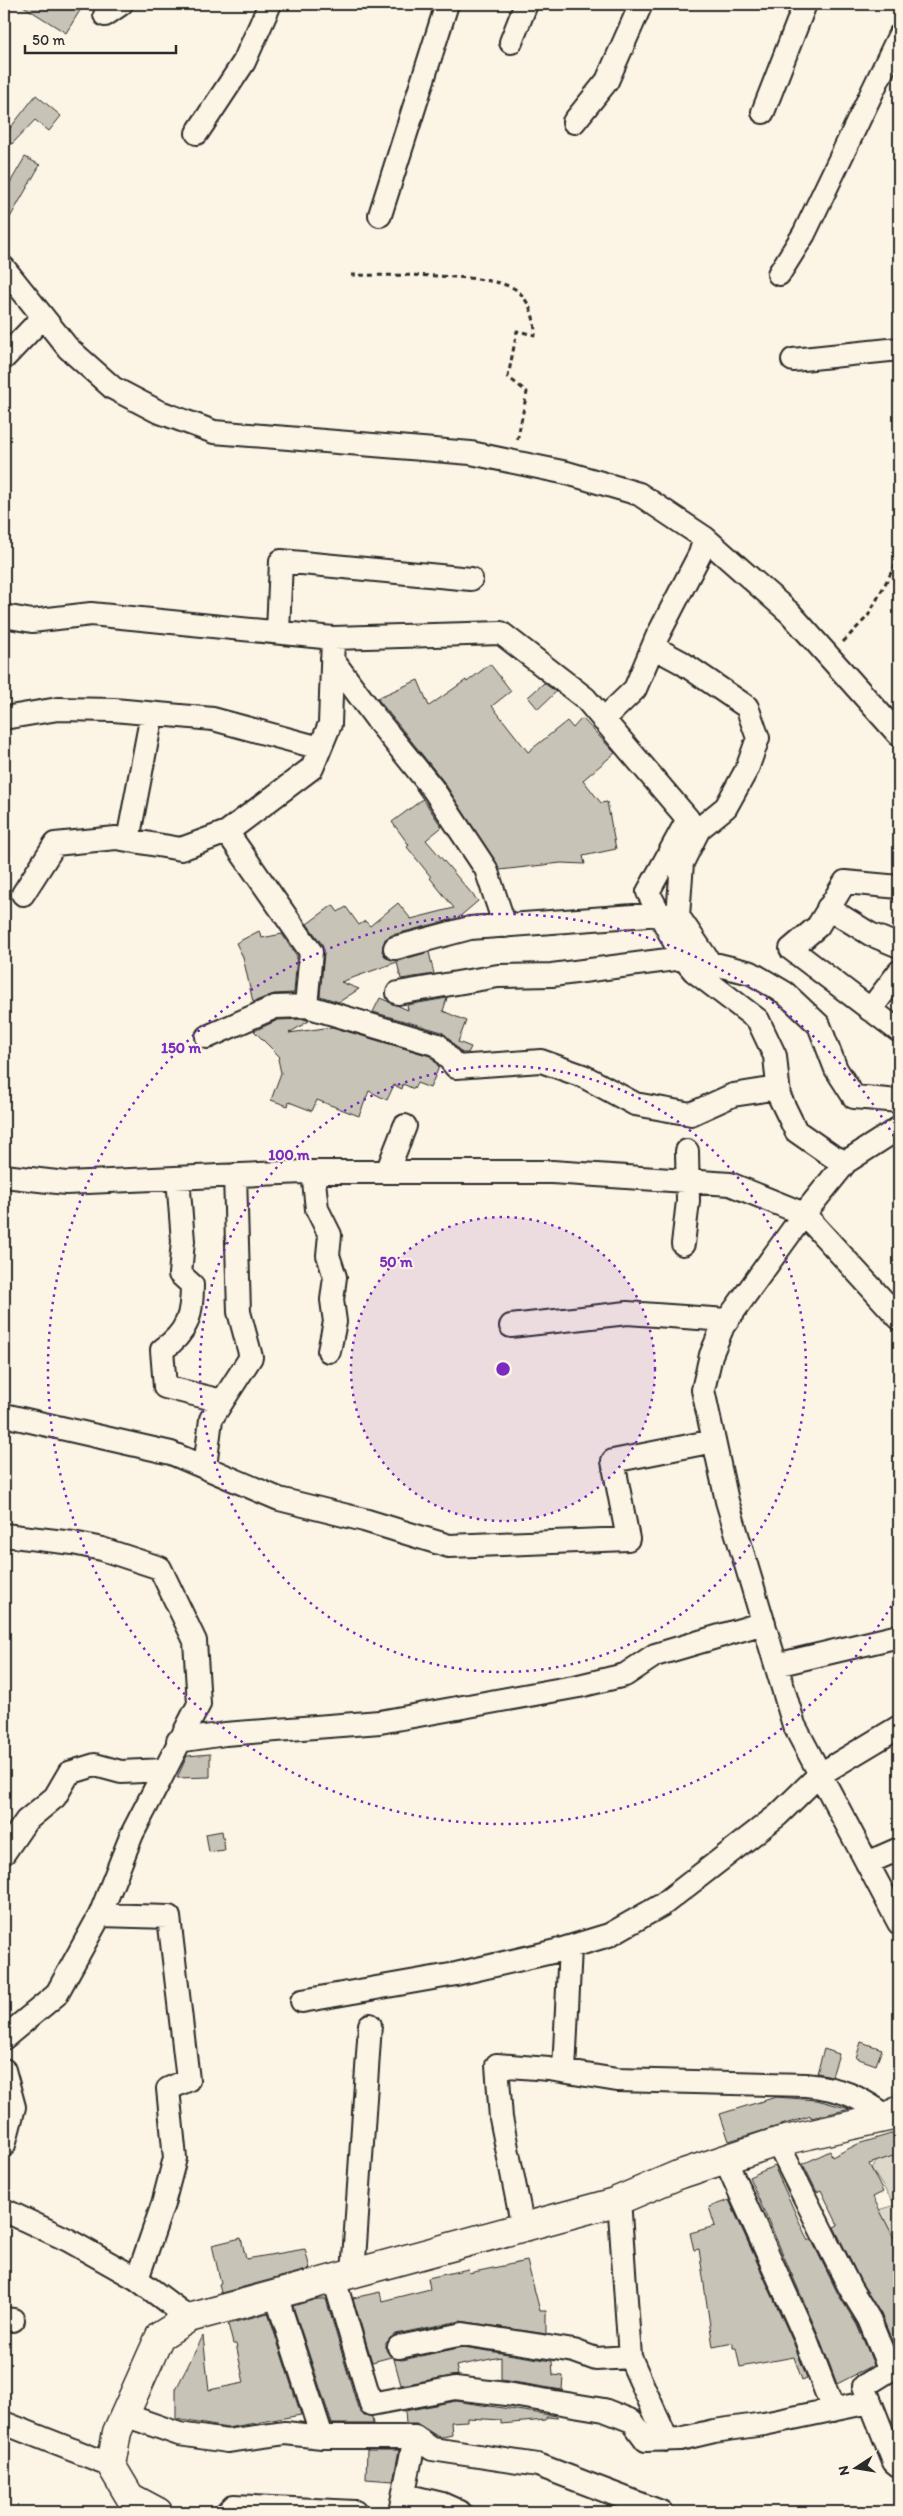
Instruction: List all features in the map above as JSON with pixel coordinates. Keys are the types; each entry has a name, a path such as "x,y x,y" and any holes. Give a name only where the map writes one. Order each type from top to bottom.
{"main road":[{"path":"158,2512 130,2496 111,2465 117,2432 160,2336 189,2318 523,2228 619,2199 678,2175 777,2142 894,2113"}],"street":[{"path":"197,133 244,62 270,4"},
{"path":"380,215 447,4"},
{"path":"511,42 526,4"},
{"path":"574,122 608,81 642,4"},
{"path":"763,112 805,4"},
{"path":"780,274 804,234 899,36"},
{"path":"4,268 68,348 113,388 157,411 214,432 471,453 567,473 639,494 705,538 790,613 899,735"},
{"path":"4,358 43,317"},
{"path":"793,360 899,349"},
{"path":"603,720 635,689 653,647 700,554 705,538"},
{"path":"278,632 281,561 470,580"},
{"path":"4,616 32,621 91,614 278,632 332,648 502,633 584,698 688,819 648,892 710,963 751,973 785,993 819,1025 836,1069 854,1097 899,1101"},
{"path":"653,647 681,662 747,707 758,738 746,769 726,807 699,829 682,864 669,915 683,958 694,971 758,1020 775,1056 779,1096 796,1131 832,1156 846,1162"},
{"path":"23,894 55,844 116,838 181,849 227,832 312,768 330,724 332,648"},
{"path":"332,648 378,721 434,789 486,869 505,926"},
{"path":"4,718 58,709 213,719 320,748"},
{"path":"128,840 152,714"},
{"path":"227,832 311,952 306,1006"},
{"path":"899,887 845,882 818,926 791,949 899,1031"},
{"path":"828,908 870,934 899,946"},
{"path":"395,948 470,928 669,915"},
{"path":"398,993 498,976 552,975 683,958"},
{"path":"870,1010 899,972"},
{"path":"207,1037 275,1007 306,1006 438,1044 456,1067 541,1061 583,1076 635,1104 691,1114 733,1095 778,1088"},
{"path":"387,1172 405,1126"},
{"path":"899,1128 846,1162 804,1214 727,1320 711,1355 703,1390 727,1501 794,1725 899,1923"},
{"path":"683,1244 688,1181 687,1151"},
{"path":"313,1172 317,1209 330,1235 328,1256 335,1277 332,1300 335,1322 329,1351"},
{"path":"4,1176 66,1183 313,1172 552,1172 730,1184 804,1214 899,1318"},
{"path":"205,1467 211,1419 251,1357 239,1312 235,1175"},
{"path":"178,1178 183,1241 180,1274 192,1285 192,1310 176,1340 162,1350 165,1387 222,1401"},
{"path":"511,1326 628,1313 727,1320"},
{"path":"4,1415 172,1453 279,1499 364,1520 449,1546 628,1539 613,1460 714,1441"},
{"path":"4,1535 73,1543 102,1549 160,1568 195,1641 199,1704 178,1741 132,1834 100,1915 56,1995 4,2038"},
{"path":"178,1741 225,1734 380,1722 579,1686 625,1675 655,1655 764,1623"},
{"path":"776,1665 899,1636"},
{"path":"302,2001 456,1974 570,1947 609,1935 662,1904 778,1815 819,1775 899,1727"},
{"path":"4,1853 26,1821 56,1797 69,1773 95,1765 121,1772 164,1770"},
{"path":"867,1863 899,1849"},
{"path":"100,1915 169,1916 182,2020 188,2080 168,2089 175,2158 163,2204 138,2279"},
{"path":"564,2071 570,1947"},
{"path":"370,2024 344,2277 370,2404 455,2388 506,2394 604,2410 632,2421 646,2440 667,2440 714,2430 764,2424 870,2402"},
{"path":"523,2228 501,2118 497,2065 564,2071 617,2080 806,2085 836,2088 894,2113"},
{"path":"4,2070 14,2107 4,2145"},
{"path":"777,2142 850,2288 869,2319 890,2370 864,2386 894,2462 899,2466"},
{"path":"726,2159 806,2339 833,2410"},
{"path":"619,2199 630,2358 667,2440"},
{"path":"4,2210 68,2240 138,2279 189,2318"},
{"path":"276,2295 322,2437"},
{"path":"399,2347 463,2334 574,2352 596,2359 630,2358"},
{"path":"125,2415 179,2434 227,2441 285,2433 322,2437 415,2437 432,2449 538,2465 660,2512"},
{"path":"4,2424 111,2465"},
{"path":"415,2437 402,2504 442,2504 460,2512"},
{"path":"228,2512 234,2506 355,2512"}],"path":[{"path":"350,276 491,280 519,291 535,317 536,335 517,331 508,377 527,392 513,462"},
{"path":"828,657 868,616 899,558"}],"shaded area":[{"path":"899,2141 899,2244 868,2213 895,2205 871,2168 891,2146"}],"building":[{"path":"20,4 84,4 66,33"},
{"path":"36,95 61,116 49,131 35,120 12,144 4,136"},
{"path":"25,157 40,165 4,228 4,193"},
{"path":"490,664 511,691 492,706 528,752 567,721 573,728 582,718 615,753 583,780 601,803 607,802 616,849 583,856 585,864 561,863 500,870 444,782 377,698 418,680 429,706 466,680 467,682"},
{"path":"544,683 556,692 538,709 528,697"},
{"path":"423,799 442,827 426,840 478,901 458,918 392,935 385,939 382,951 386,958 398,961 429,952 434,974 401,979 397,962 341,982 359,989 339,1002 320,996 324,953 322,944 307,924 333,905 338,912 346,907 359,925 365,921 370,926 398,903 411,919 454,908 407,847 409,845 392,822"},
{"path":"259,931 262,938 282,934 297,956 294,993 274,994 253,1002 243,957 236,943"},
{"path":"380,998 408,1010 407,1005 447,998 443,1011 466,1021 458,1042 471,1047 468,1053 462,1053 442,1032 373,1012"},
{"path":"304,1019 309,1021 289,1033 332,1027 430,1056 439,1067 430,1088 417,1083 414,1089 403,1084 402,1089 394,1085 387,1100 369,1091 359,1116 317,1100 312,1111 289,1102 288,1106 271,1100 281,1073 278,1059 280,1057 254,1031 278,1020"},
{"path":"210,1754 210,1777 177,1778 187,1756"},
{"path":"222,1831 225,1850 209,1852 206,1834"},
{"path":"861,2042 882,2049 876,2065 856,2058"},
{"path":"824,2049 839,2054 832,2076 817,2073"},
{"path":"776,2097 817,2100 850,2109 811,2118 811,2116 729,2141 720,2114"},
{"path":"894,2133 899,2154 869,2164 883,2192 873,2197 899,2248 899,2358 881,2314 861,2282 834,2227 838,2225 821,2190 817,2192 803,2164 830,2151 832,2157 858,2144"},
{"path":"774,2166 808,2241 811,2239 838,2294 857,2325 874,2365 837,2384 818,2334 749,2177"},
{"path":"729,2200 794,2344 807,2378 802,2380 794,2357 740,2367 733,2343 713,2347 699,2249 694,2250 690,2233 715,2226 709,2207"},
{"path":"241,2238 246,2259 305,2249 310,2269 221,2293 219,2284 221,2283 212,2245"},
{"path":"527,2261 540,2311 546,2311 546,2334 460,2321 396,2334 386,2343 386,2350 391,2357 372,2362 353,2298 380,2292 382,2301 430,2289 428,2278 468,2269 469,2273"},
{"path":"317,2299 326,2299 358,2408 362,2414 372,2417 373,2424 332,2424 293,2306"},
{"path":"268,2313 301,2415 227,2428 176,2419 176,2389 203,2336 209,2390 244,2383 236,2344 233,2344 228,2324"},
{"path":"463,2347 552,2361 553,2375 563,2376 562,2390 501,2380 501,2357 456,2366 458,2375 401,2385 394,2359 402,2360"},
{"path":"455,2401 557,2416 557,2418 546,2417 546,2420 501,2424 501,2420 467,2418 467,2421 451,2422 452,2435 443,2437 437,2436 418,2424 406,2424 405,2411"},
{"path":"367,2450 399,2450 393,2481 366,2479"}]}
